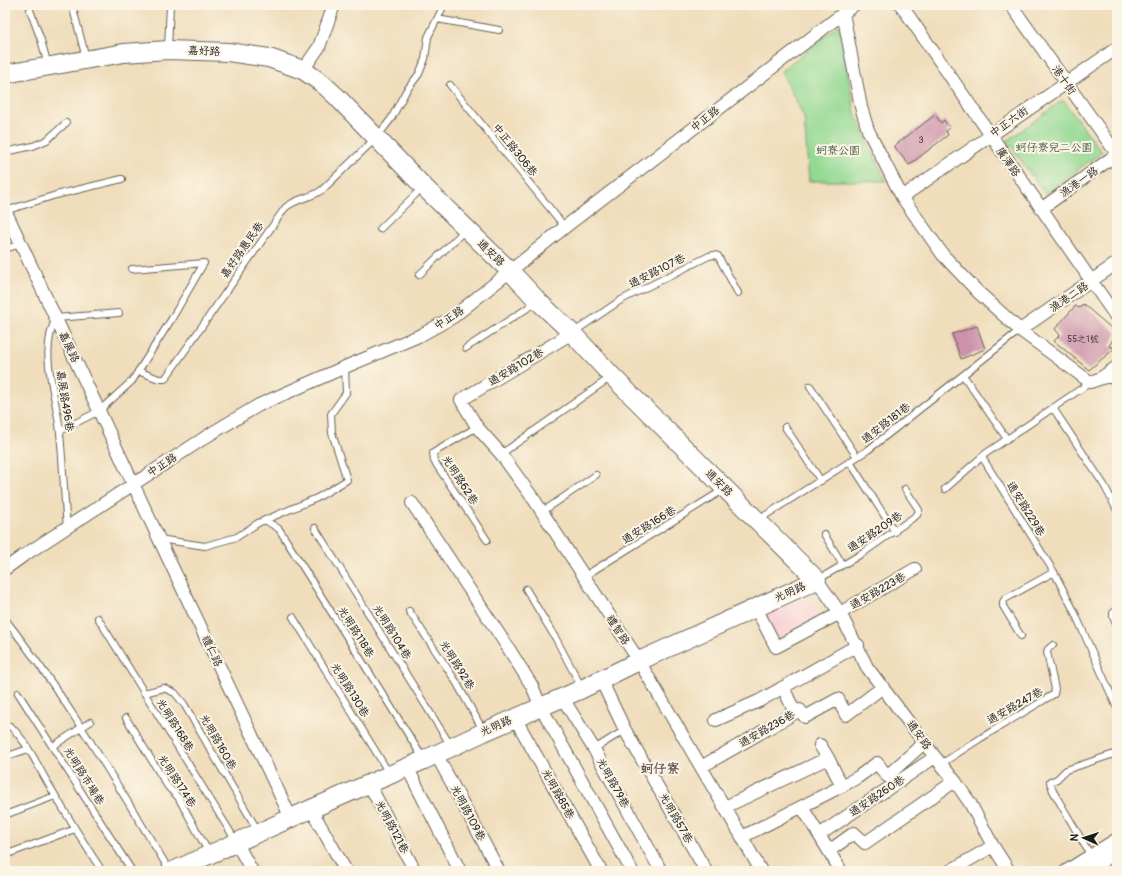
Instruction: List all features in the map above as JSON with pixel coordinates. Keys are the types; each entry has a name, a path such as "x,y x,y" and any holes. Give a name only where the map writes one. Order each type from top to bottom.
{"street":[{"path":"303,70 319,47 334,5"},
{"name":"中正路","path":"5,569 133,484 258,405 421,335 453,317 511,272 564,227 854,5"},
{"name":"廣澤路","path":"901,5 1117,318"},
{"name":"港十街","path":"1014,6 1066,83 1117,154"},
{"path":"843,13 861,107 868,130 902,197 942,255 978,292 1020,330 1090,382 1108,376 1117,379"},
{"name":"中正六街","path":"902,197 1117,48"},
{"name":"嘉好路","path":"5,74 124,53 168,50 228,52 269,58 303,70 324,84 377,137"},
{"name":"通安路","path":"377,137 424,187 511,272 538,301 572,333 612,376 817,580 840,613 868,667 955,781 970,803 993,846 1009,871"},
{"name":"漁港一路","path":"1041,208 1117,154"},
{"name":"嘉展路","path":"5,210 133,484"},
{"name":"漁港二路","path":"1020,330 1117,263"},
{"name":"通安路102巷","path":"461,400 572,333"},
{"name":"禮智路","path":"461,400 477,427 501,454 542,512 639,661 761,871"},
{"name":"禮仁路","path":"133,484 291,818"},
{"path":"412,504 532,686 541,707 632,871"},
{"name":"通安路223巷","path":"756,608 776,648 915,570"},
{"name":"光明路","path":"173,871 582,689 639,661 817,580"},
{"path":"716,720 783,687 858,646"},
{"name":"光明路57巷","path":"600,680 625,730 706,871"},
{"path":"783,687 795,712"},
{"name":"通安路236巷","path":"701,766 795,712 800,710 805,717 838,699 846,715 883,687"},
{"name":"光明路79巷","path":"562,697 594,749 661,871"},
{"name":"光明路85巷","path":"515,718 601,871"},
{"path":"742,837 842,786 858,777 877,763 887,776 925,742"},
{"path":"820,745 842,786"},
{"name":"光明路109巷","path":"438,754 499,871"},
{"path":"725,807 828,758"},
{"name":"通安路260巷","path":"819,835 938,760"},
{"path":"407,768 460,871"},
{"path":"829,852 854,833 865,843 955,781"},
{"name":"光明路121巷","path":"369,784 415,871"},
{"path":"802,807 841,871"},
{"path":"311,809 346,871"},
{"path":"1066,871 1117,839"},
{"path":"236,842 252,871"},
{"path":"950,871 993,846"},
{"path":"1086,871 1117,852"}],"lane":[{"path":"72,5 87,60"},
{"path":"168,50 170,5"},
{"path":"377,137 391,119 406,91 419,74 425,59 428,37 444,5"},
{"path":"30,10 41,40 48,66"},
{"path":"438,19 499,30"},
{"name":"中正路306巷","path":"450,85 564,227"},
{"path":"5,152 33,146 47,140 66,123"},
{"name":"嘉好路惠民巷","path":"138,371 159,379 165,379 285,208 290,203 313,196 322,190 377,137"},
{"path":"5,210 56,195 122,179"},
{"path":"380,228 424,187"},
{"path":"419,275 466,229"},
{"path":"5,248 21,244"},
{"name":"通安路107巷","path":"572,333 621,300 714,254 718,256 738,292"},
{"path":"60,431 99,411 132,381 171,320 204,263 132,269"},
{"path":"466,348 538,301"},
{"path":"56,318 119,313"},
{"name":"嘉展路496巷","path":"56,318 50,329 49,369 60,431 67,527"},
{"name":"通安路181巷","path":"757,521 868,450 1020,330"},
{"path":"945,489 982,457 1117,363"},
{"path":"159,539 210,546 237,537 258,522 317,498 347,480 332,433 331,414 346,393 345,367"},
{"path":"963,374 1007,439"},
{"path":"501,454 612,376"},
{"path":"810,386 857,457"},
{"path":"1053,408 1104,485 1117,510"},
{"path":"785,426 821,481"},
{"name":"光明路62巷","path":"477,427 433,453 434,461 487,540"},
{"name":"通安路229巷","path":"982,457 1054,572"},
{"path":"850,462 895,532"},
{"path":"542,512 596,475"},
{"name":"通安路166巷","path":"583,577 725,489"},
{"name":"通安路209巷","path":"817,580 895,532 919,513 919,510 905,489"},
{"name":"光明路118巷","path":"265,520 279,529 438,754"},
{"name":"光明路104巷","path":"315,528 438,754"},
{"path":"824,534 843,565"},
{"path":"1020,636 1003,606 1003,602 1005,599 1054,572 1117,708"},
{"path":"526,589 556,639 582,689"},
{"path":"1117,610 1113,613 1117,626"},
{"name":"光明路92巷","path":"409,611 455,680 484,732"},
{"name":"光明路130巷","path":"293,617 390,774"},
{"name":"光明路168巷","path":"98,618 236,842"},
{"path":"5,619 28,648 82,727 170,871"},
{"name":"通安路247巷","path":"938,760 981,738 1054,694 1055,689 1047,652 1053,644"},
{"name":"光明路160巷","path":"144,693 164,688 175,693 184,704 259,832"},
{"name":"光明路市場巷","path":"18,692 132,871"},
{"name":"光明路174巷","path":"126,718 168,787 178,797 210,855"},
{"path":"53,746 90,722"},
{"path":"5,726 10,726 15,730 28,749 75,829 102,871"},
{"path":"594,749 625,730"},
{"path":"5,758 28,749"},
{"path":"1091,856 1053,791 1050,782 1066,770 1117,753"},
{"path":"5,815 55,796"},
{"path":"5,855 75,829"}],"shaded area":[{"path":"808,590 820,618 775,639 763,611"}],"green space":[{"name":"蚵寮公園","path":"839,25 855,113 886,181 809,181 804,117 781,71"},
{"name":"蚵仔寮兒二公園","path":"1063,100 1102,152 1045,194 1007,141"}],"building":[{"path":"935,115 941,123 944,120 950,128 946,131 948,135 909,165 894,146"},
{"path":"1083,304 1117,333 1109,346 1115,348 1089,370 1054,341 1060,335 1055,329 1075,306 1079,308"},
{"path":"977,326 985,349 961,359 952,334"}],"district":[{"name":"蚵仔寮","path":"660,769"}]}
